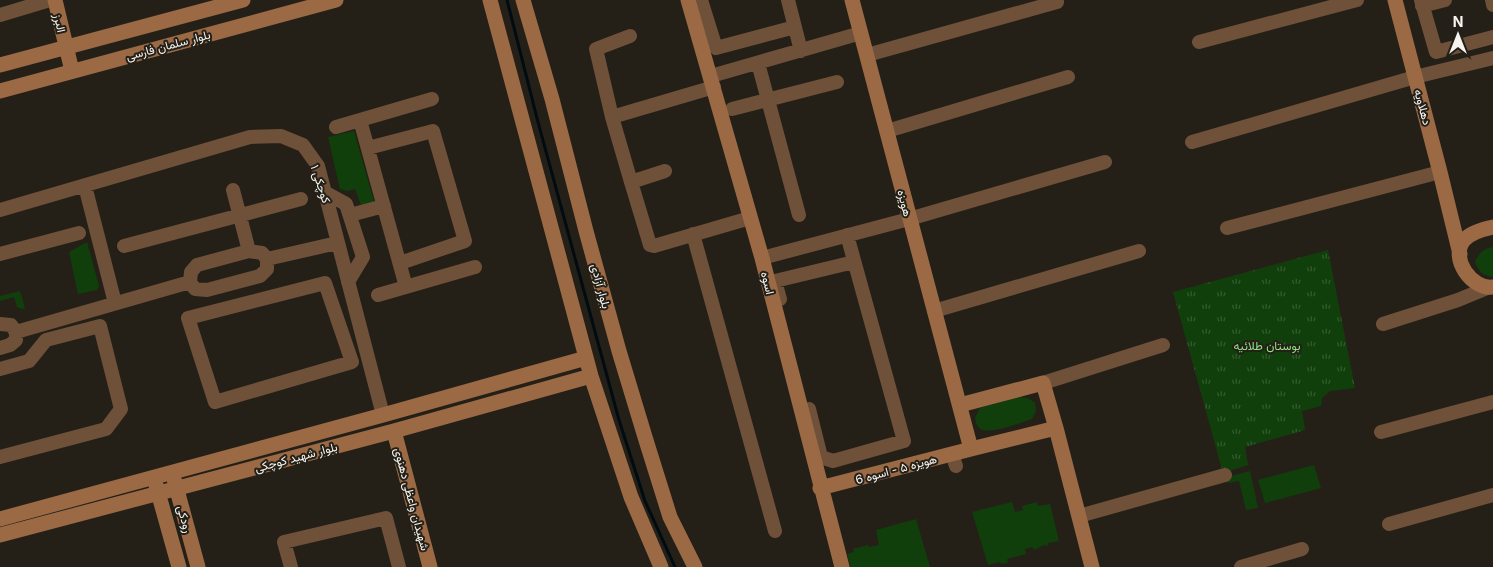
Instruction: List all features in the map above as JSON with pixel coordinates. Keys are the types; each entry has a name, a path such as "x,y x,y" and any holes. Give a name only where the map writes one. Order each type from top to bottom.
{"street":[{"path":"0,15 50,0"},
{"name":"البرز","path":"55,0 72,71"},
{"name":"بلوار سلمان فارسی","path":"0,65 244,0"},
{"name":"بلوار سلمان فارسی","path":"0,91 336,0"},
{"path":"490,0 591,376 631,497 661,567"},
{"name":"بلوار آزادی","path":"523,0 552,99 618,351 670,517 695,567"},
{"name":"اسوه","path":"688,0 762,258 842,567"},
{"path":"701,0 716,48 795,27"},
{"path":"788,0 801,50"},
{"name":"هویزه","path":"852,0 971,449"},
{"path":"1199,42 1357,0"},
{"name":"دهلاویه","path":"1395,0 1460,254 1467,275 1475,284 1490,287"},
{"path":"1445,0 1422,3 1436,52 1493,37"},
{"path":"1492,0 1493,5"},
{"path":"867,54 1057,2"},
{"path":"612,117 758,63 861,33"},
{"path":"630,36 596,49 612,117 650,245 654,246 750,218"},
{"path":"1192,142 1415,77 1493,58"},
{"path":"758,63 799,215"},
{"path":"887,131 1068,77"},
{"path":"732,109 837,82"},
{"path":"336,127 432,99"},
{"path":"360,120 406,287"},
{"path":"368,148 433,131 465,241 400,263"},
{"name":"کوچکی ۱","path":"0,210 250,137 281,136 303,144 318,166 383,415"},
{"path":"762,258 909,219 1105,162"},
{"path":"631,182 665,171"},
{"path":"1227,228 1440,172"},
{"path":"85,186 115,303"},
{"path":"233,190 249,251"},
{"path":"324,192 346,204 363,258 348,282"},
{"path":"124,246 301,199"},
{"path":"350,216 384,206"},
{"name":"دهلاویه","path":"1450,215 1460,230 1469,235"},
{"path":"1460,254 1462,242 1469,235 1493,227"},
{"path":"0,254 79,233"},
{"path":"693,234 775,531"},
{"path":"847,235 904,441 833,461 821,457 775,282 854,262"},
{"path":"267,259 337,243"},
{"path":"249,251 262,253 267,259 267,269 260,276 207,290 195,289 190,282 190,272 197,265 249,251"},
{"path":"934,311 1139,251"},
{"path":"378,295 475,267"},
{"path":"16,332 190,282"},
{"path":"326,283 352,362 215,402 188,318 235,306 326,283"},
{"path":"228,284 235,306"},
{"path":"1383,324 1458,300 1490,287"},
{"path":"0,324 11,325 16,332 16,340 10,345 0,348"},
{"path":"0,369 29,361 46,340 100,326 121,409 106,429 0,458"},
{"path":"960,405 1043,383 1163,345"},
{"name":"بلوار شهید کوچکی","path":"0,519 586,358"},
{"path":"556,366 561,368 564,373 562,384"},
{"name":"بلوار شهید کوچکی","path":"0,535 394,431 591,376"},
{"path":"1043,383 1092,567"},
{"path":"1382,432 1493,402"},
{"path":"971,449 1056,428"},
{"name":"شهیدان واعظی دهنوی","path":"394,431 430,567"},
{"name":"هویزه ۵ - اسوه 6","path":"820,488 954,460 971,449"},
{"path":"200,465 193,471 194,478 206,481"},
{"name":"رودکی","path":"172,472 198,567"},
{"path":"1079,516 1225,475"},
{"name":"رودکی","path":"154,477 180,567"},
{"path":"130,484 140,487 142,493 135,500"},
{"path":"1389,524 1493,495"},
{"path":"291,567 284,542 386,518 399,567"},
{"path":"1241,567 1302,549"}],"green space":[{"path":"354,131 375,205 362,208 355,189 347,191 340,189 328,137"},
{"path":"87,242 99,286 97,290 78,294 69,252"},
{"path":"1493,247 1493,277 1481,272 1475,262 1482,252"},
{"name":"بوستان طلائیه","path":"1328,250 1355,388 1330,391 1322,398 1321,406 1302,411 1305,430 1245,447 1248,465 1223,473 1173,292"},
{"path":"20,291 25,308 17,307 14,297 0,301 0,296"},
{"path":"1019,397 1028,398 1035,403 1036,411 1032,419 994,430 980,429 975,418 980,408"},
{"path":"1314,465 1321,488 1265,503 1258,480"},
{"path":"1250,471 1258,508 1246,510 1239,481 1229,483 1227,477"},
{"path":"1012,502 1015,512 1023,510 1022,506 1037,502 1038,506 1050,504 1059,541 1048,543 1048,546 1044,545 1034,550 1032,547 1025,549 1026,554 1007,559 1008,563 1001,564 1000,562 988,565 972,512"},
{"path":"916,519 930,567 851,567 847,554 854,552 853,549 868,545 869,547 879,545 876,530"}],"waterway":[{"path":"507,0 619,420 645,501 675,567"}]}
